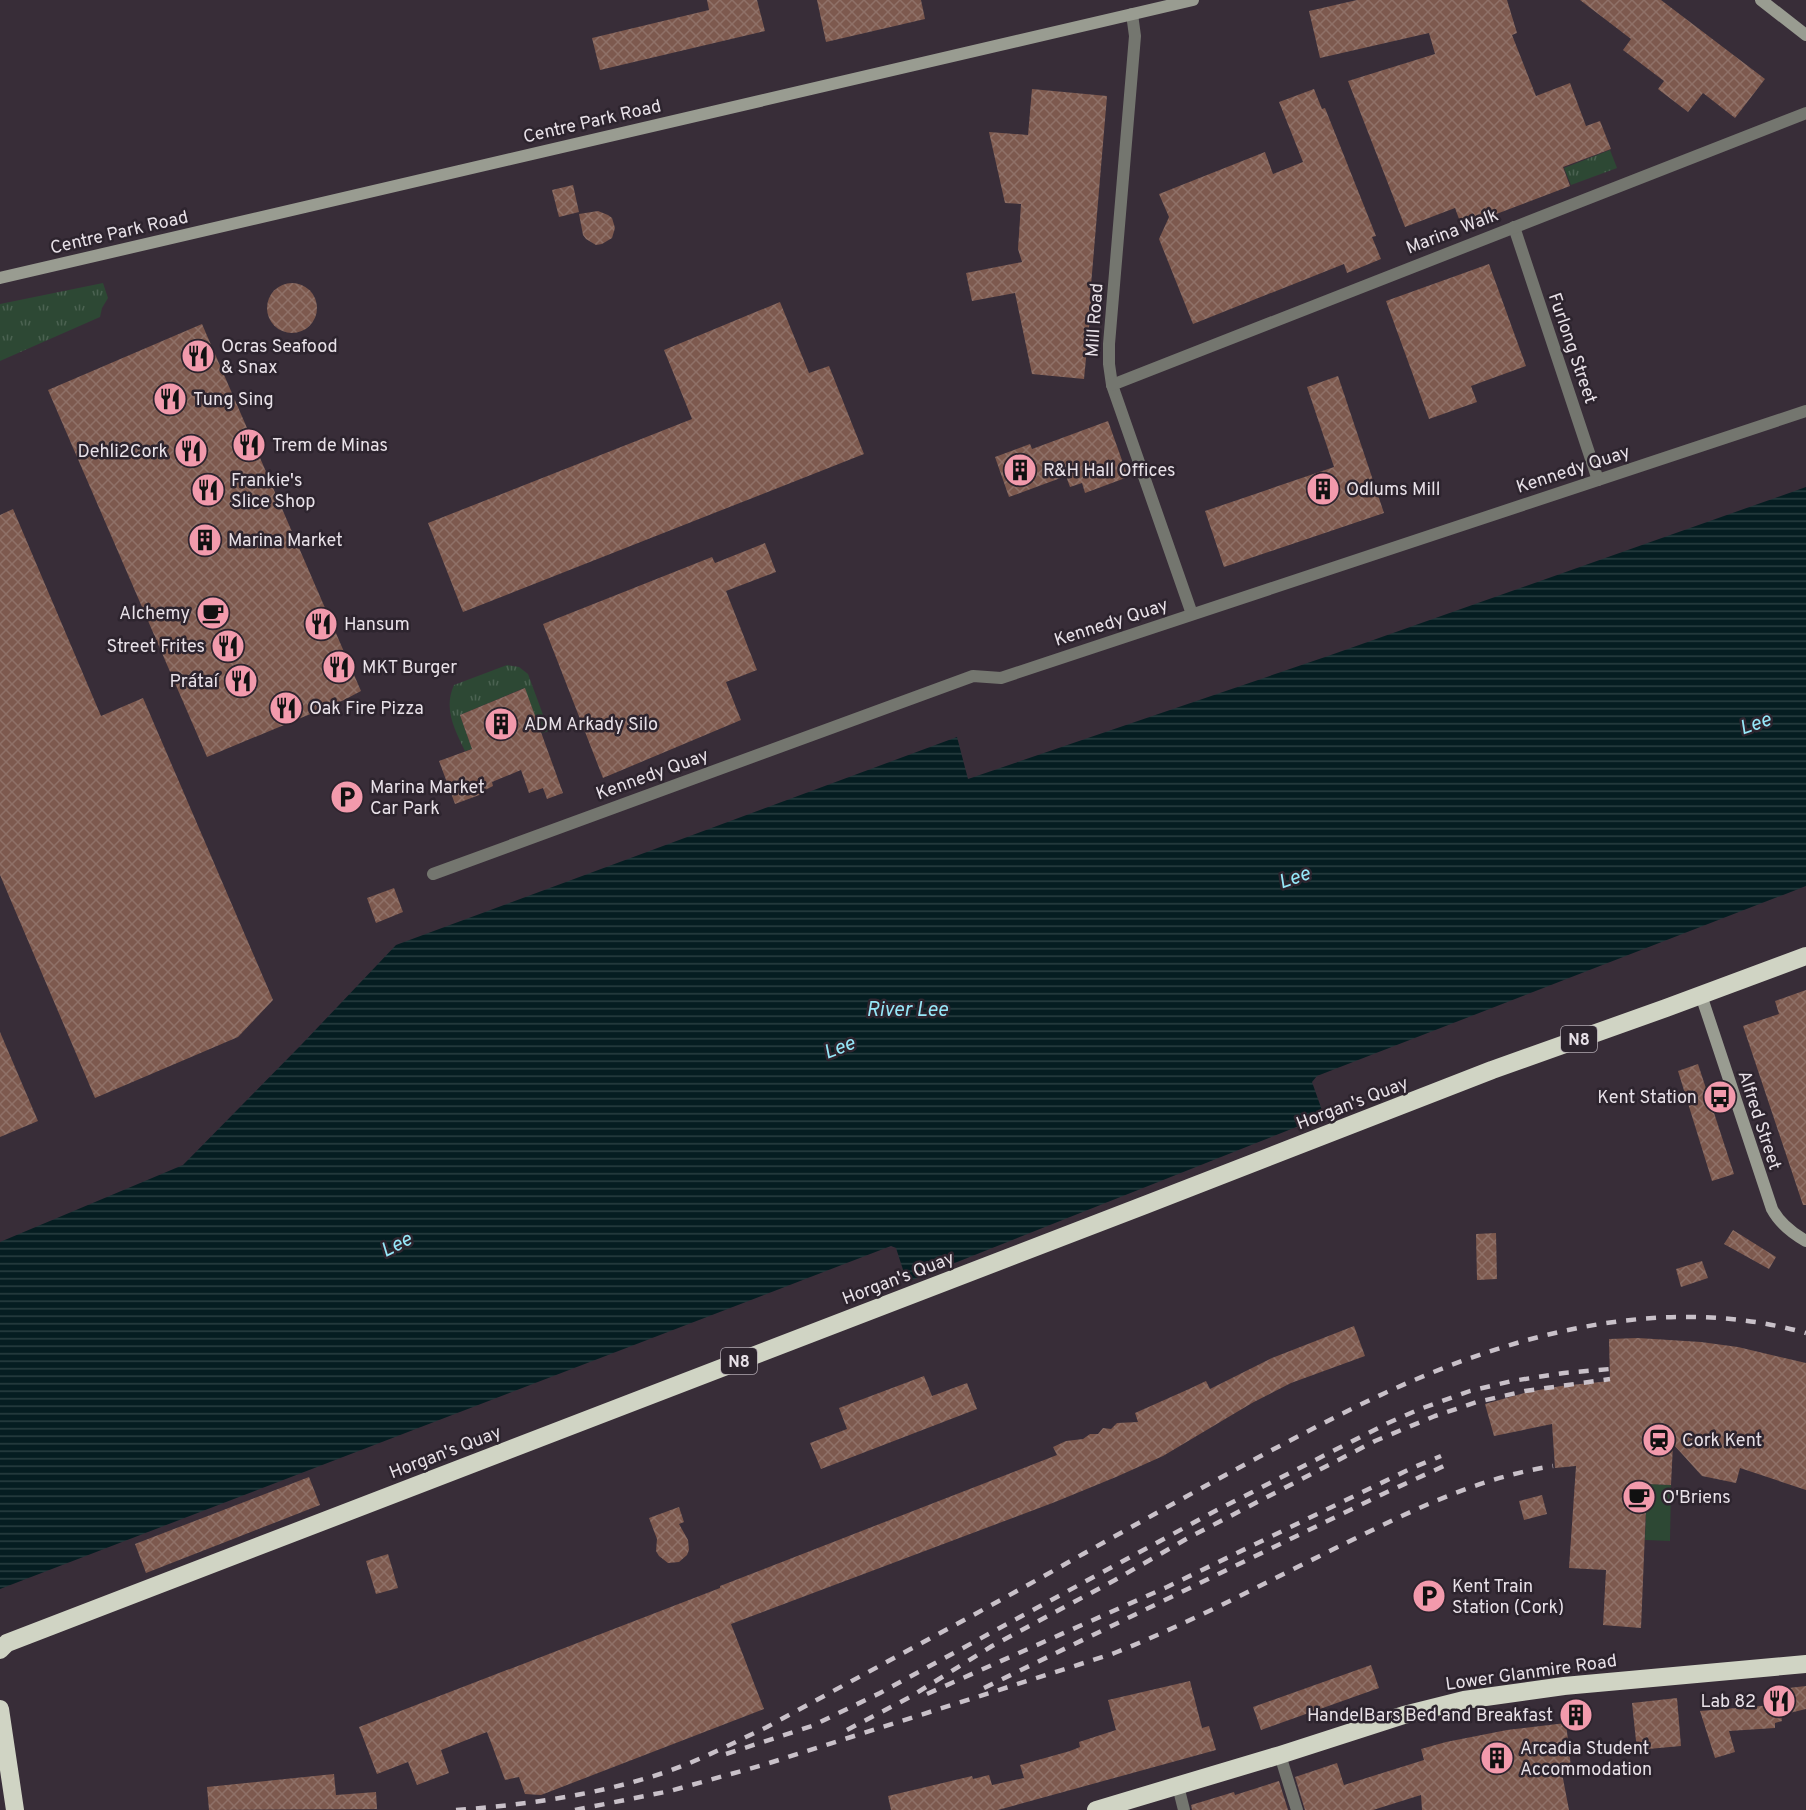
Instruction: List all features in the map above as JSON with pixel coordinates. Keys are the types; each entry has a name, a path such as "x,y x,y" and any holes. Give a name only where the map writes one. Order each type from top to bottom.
{"highway":[{"name":"Horgan's Quay","path":"4,1646 1492,1070 1806,956"},
{"name":"Lower Glanmire Road","path":"1096,1810 1404,1715 1464,1700 1564,1686 1806,1664"},
{"path":"0,1709 15,1810"}],"street":[{"name":"Centre Park Road","path":"0,278 1193,0"},
{"path":"1761,0 1806,35"},
{"name":"Mill Road","path":"1132,15 1135,36 1109,364 1112,385 1192,614"},
{"name":"Marina Walk","path":"1112,385 1806,113"},
{"name":"Furlong Street","path":"1514,227 1598,480"},
{"name":"Kennedy Quay","path":"433,874 973,676 1001,678 1806,411"},
{"name":"Alfred Street","path":"1701,995 1772,1209 1776,1218 1792,1233 1806,1241"},
{"path":"1280,1755 1297,1810"},
{"path":"1178,1786 1184,1810"}],"green space":[{"path":"1610,150 1617,168 1571,185 1564,168"},
{"path":"103,283 108,298 100,317 0,361 0,304"},
{"path":"507,665 519,667 528,674 549,731 542,733 524,688 460,715 472,749 465,751 454,727 450,711 454,685"},
{"path":"1647,1484 1671,1485 1670,1541 1645,1540"}],"water":[{"name":"River Lee","path":"1806,487 1806,886 1317,1076 1312,1082 1324,1116 907,1282 896,1248 891,1246 0,1589 0,1242 183,1165 396,945 957,737 968,779 1328,656"}],"building":[{"path":"707,0 757,0 765,31 600,70 592,38 709,10"},
{"path":"817,0 921,0 925,19 826,42"},
{"path":"1357,0 1507,0 1517,33 1512,35 1536,96 1570,83 1586,126 1600,121 1611,149 1563,167 1570,186 1462,227 1455,208 1405,227 1348,81 1435,54 1429,33 1320,58 1309,11"},
{"path":"1580,0 1661,0 1765,79 1735,118 1703,93 1688,112 1658,89 1664,81 1623,50 1631,39"},
{"path":"1032,89 1107,96 1084,379 1032,374 1015,293 972,301 966,273 1022,262 1018,249 1021,204 1005,203 989,132 1028,135"},
{"path":"1314,89 1322,109 1325,108 1376,236 1372,237 1381,259 1347,273 1344,264 1193,324 1159,239 1169,217 1159,194 1265,152 1273,174 1303,162 1279,102"},
{"path":"573,185 579,212 559,217 552,190"},
{"path":"598,211 612,218 615,228 612,238 596,245 583,235 579,214"},
{"path":"1489,264 1526,366 1471,386 1477,402 1429,419 1386,301"},
{"path":"287,283 297,283 310,290 317,303 317,313 310,326 297,333 287,333 278,329 271,322 267,313 267,303 271,294 278,287"},
{"path":"780,302 809,373 829,366 864,454 463,612 428,523 692,419 664,350"},
{"name":"Marina Market","path":"202,324 361,691 207,757 48,390"},
{"name":"Odlums Mill","path":"1338,376 1384,513 1224,567 1205,511 1334,467 1307,387"},
{"path":"1108,421 1128,477 1085,493 1082,483 1070,487 1066,476 1009,497 995,457 1030,444 1032,449"},
{"path":"13,509 101,716 143,698 273,1000 238,1037 95,1098 0,875 0,515"},
{"path":"765,543 776,572 726,591 757,670 726,682 741,720 603,778 543,624 712,557 715,563"},
{"path":"525,688 563,793 547,799 543,788 529,793 521,770 492,782 493,786 481,792 482,794 455,804 439,761 472,749 460,715"},
{"path":"394,888 403,912 376,923 367,898"},
{"path":"1806,990 1806,1205 1803,1205 1743,1026 1779,1014 1775,1001"},
{"path":"0,1032 38,1121 0,1137"},
{"path":"1698,1064 1734,1174 1712,1181 1678,1071"},
{"path":"1733,1230 1776,1257 1769,1269 1724,1244"},
{"path":"1496,1233 1497,1279 1477,1280 1476,1234"},
{"path":"1702,1261 1708,1278 1681,1287 1676,1269"},
{"path":"1354,1326 1365,1356 1291,1383 1252,1403 1163,1456 1055,1502 731,1624 764,1709 541,1795 525,1794 519,1777 505,1780 487,1732 441,1750 449,1773 417,1785 408,1762 377,1774 359,1727 1057,1455 1053,1447 1066,1441 1098,1434 1103,1428 1111,1429 1117,1423 1138,1422 1135,1413 1206,1381 1210,1389 1272,1358"},
{"path":"1638,1338 1738,1347 1806,1363 1806,1490 1740,1468 1736,1483 1702,1476 1673,1444 1671,1485 1647,1484 1641,1628 1603,1625 1606,1570 1569,1568 1576,1466 1555,1468 1552,1424 1494,1436 1485,1404 1528,1392 1610,1381 1609,1339"},
{"path":"924,1376 932,1396 967,1383 977,1409 821,1469 810,1443 847,1429 839,1408"},
{"path":"309,1477 320,1505 146,1573 135,1544"},
{"path":"1542,1495 1547,1514 1524,1520 1519,1501"},
{"path":"679,1507 684,1522 679,1524 688,1540 689,1550 679,1562 668,1563 656,1551 657,1539 649,1518"},
{"path":"388,1554 398,1588 376,1594 366,1561"},
{"path":"1371,1665 1379,1688 1261,1730 1253,1707"},
{"path":"1190,1681 1202,1728 1209,1726 1216,1750 998,1810 891,1810 888,1796 972,1776 973,1779 989,1775 992,1785 1024,1778 1020,1765 1070,1751 1080,1747 1079,1742 1116,1730 1108,1700"},
{"path":"1806,1686 1806,1709 1781,1715 1782,1721 1775,1723 1775,1728 1729,1731 1735,1752 1715,1758 1700,1711 1773,1705 1772,1690"},
{"path":"1677,1698 1681,1746 1637,1750 1632,1703"},
{"path":"1566,1723 1571,1767 1561,1768 1569,1810 1422,1810 1421,1795 1373,1810 1305,1810 1295,1777 1337,1763 1344,1785 1424,1760 1421,1749 1446,1742 1507,1730"},
{"path":"334,1774 336,1795 376,1792 377,1809 209,1810 207,1787"},
{"path":"1279,1781 1288,1810 1192,1810 1191,1805 1234,1792 1235,1795"}],"railway":[{"path":"456,1810 535,1802 587,1793 638,1781 703,1757 767,1727 1214,1481 1328,1421 1385,1393 1486,1353 1538,1337 1591,1326 1645,1319 1699,1317 1753,1322 1806,1333"},
{"path":"726,1754 812,1726 880,1693 1217,1510 1420,1409 1470,1391 1512,1381 1610,1369"},
{"path":"847,1730 910,1697 992,1646 1188,1538 1375,1441 1435,1416 1477,1402 1525,1391 1610,1379"},
{"path":"927,1694 1167,1587 1441,1456"},
{"path":"984,1688 1444,1466"},
{"path":"575,1810 670,1791 763,1765 1112,1654 1202,1615 1447,1496 1499,1478 1553,1466"}],"place":[{"name":"Ocras Seafood & Snax","path":"198,356"},
{"name":"Tung Sing","path":"170,399"},
{"name":"Trem de Minas","path":"249,445"},
{"name":"Dehli2Cork","path":"191,451"},
{"name":"R&H Hall Offices","path":"1020,470"},
{"name":"Odlums Mill","path":"1323,489"},
{"name":"Frankie's Slice Shop","path":"208,490"},
{"name":"Marina Market","path":"205,540"},
{"name":"Alchemy","path":"213,613"},
{"name":"Hansum","path":"321,624"},
{"name":"Street Frites","path":"228,646"},
{"name":"MKT Burger","path":"339,667"},
{"name":"Prátaí","path":"241,681"},
{"name":"Oak Fire Pizza","path":"286,708"},
{"name":"ADM Arkady Silo","path":"501,724"},
{"name":"Marina Market Car Park","path":"347,797"},
{"name":"Kent Station","path":"1720,1097"},
{"name":"Cork Kent","path":"1659,1440"},
{"name":"O'Briens","path":"1639,1497"},
{"name":"Kent Train Station (Cork)","path":"1429,1596"},
{"name":"Lab 82","path":"1779,1701"},
{"name":"HandelBars Bed and Breakfast","path":"1576,1715"},
{"name":"Arcadia Student Accommodation","path":"1497,1758"}],"water label":[{"name":"Lee","path":"1755,723"},
{"name":"Lee","path":"1294,877"},
{"name":"Lee","path":"839,1047"},
{"name":"Lee","path":"396,1244"}]}
